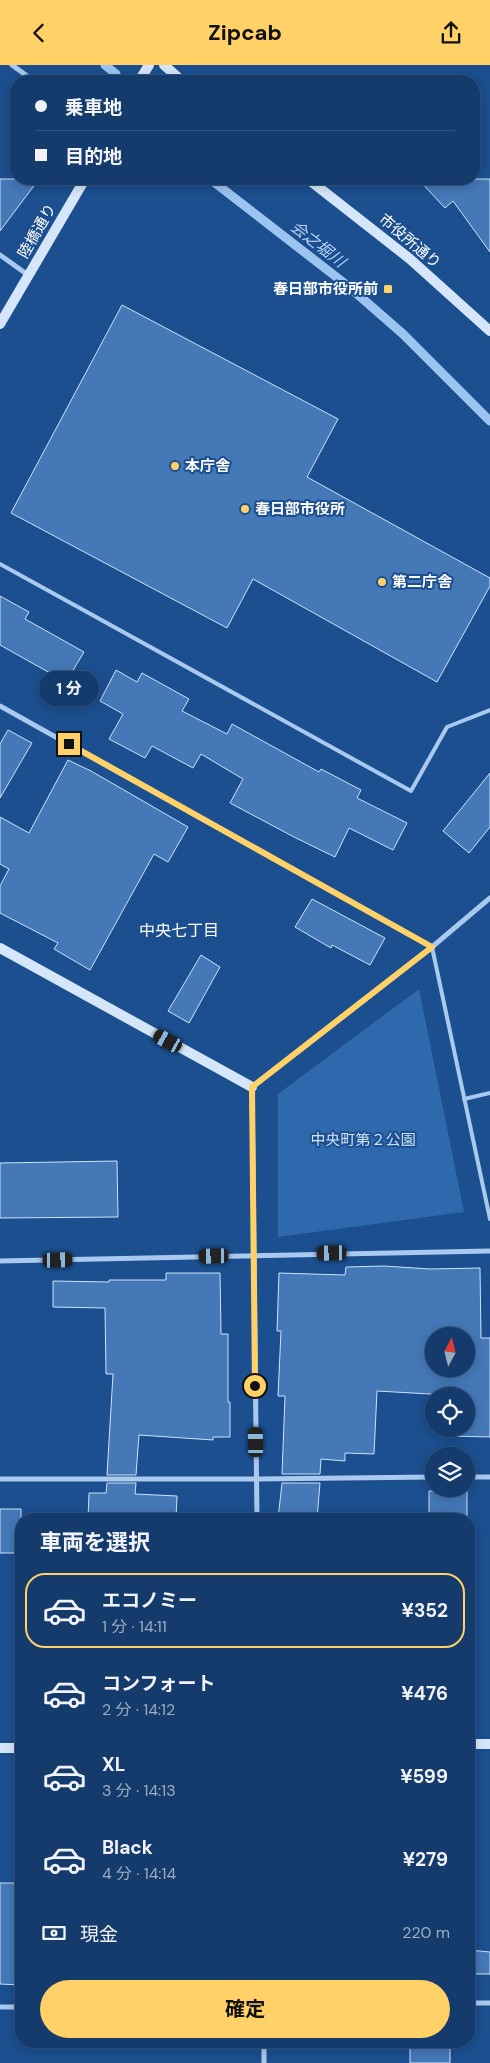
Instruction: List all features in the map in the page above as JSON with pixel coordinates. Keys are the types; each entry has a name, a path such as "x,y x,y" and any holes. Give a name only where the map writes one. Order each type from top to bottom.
{"street":[{"path":"12,65 26,75"},
{"path":"164,65 175,75"},
{"name":"陸橋通り","path":"0,325 81,185"},
{"name":"市役所通り","path":"316,185 410,259 490,331"},
{"path":"0,255 29,276"},
{"path":"0,705 432,947"},
{"path":"252,1087 432,947 490,898"},
{"path":"0,948 252,1087"},
{"path":"252,1087 257,1513"},
{"path":"0,1261 490,1251"},
{"path":"0,1479 425,1477"},
{"path":"475,1477 490,1477"},
{"path":"475,1744 490,1744"},
{"path":"0,1748 15,1748"},
{"path":"475,2003 490,2003"},
{"path":"0,2007 15,2007"},
{"path":"264,2048 264,2063"}],"lane":[{"path":"0,564 411,791 447,727 490,710"},
{"path":"432,947 490,1219"},
{"path":"464,1099 490,1093"}],"green space":[{"name":"中央町第２公園","path":"419,989 464,1212 278,1237 278,1094"}],"building":[{"path":"0,179 10,179 10,185 34,185 0,231"},
{"path":"480,179 490,179 490,252 453,201 445,208 424,185 480,185"},
{"name":"本庁舎","path":"122,305 338,419 307,477 490,578 490,586 437,682 253,579 227,628 11,513"},
{"path":"0,596 29,612 25,619 84,652 66,682 0,645"},
{"path":"116,670 137,682 142,673 189,699 182,711 227,734 232,724 319,772 321,769 361,790 357,798 407,823 393,850 349,828 335,857 230,803 243,779 201,754 193,768 152,746 145,758 109,739 123,714 100,701"},
{"path":"8,730 32,743 0,798 0,744"},
{"path":"68,760 91,771 188,827 168,862 154,854 90,970 54,949 58,943 0,913 0,886 9,869 0,864 0,817 29,833"},
{"path":"490,773 490,827 469,853 443,831"},
{"path":"312,899 385,938 370,965 332,945 331,948 295,927"},
{"path":"201,955 220,967 189,1023 168,1011"},
{"path":"117,1161 118,1217 0,1218 0,1163"},
{"path":"346,1267 480,1268 481,1338 490,1338 490,1437 475,1437 475,1387 425,1387 425,1394 377,1391 374,1454 345,1453 345,1461 321,1459 320,1474 282,1474 285,1396 278,1396 281,1331 277,1331 279,1273 345,1275"},
{"path":"166,1273 220,1273 221,1334 228,1334 230,1437 213,1437 213,1440 139,1435 136,1475 107,1475 113,1374 106,1374 105,1308 53,1307 53,1281 166,1280"},
{"path":"107,1483 136,1483 135,1494 177,1496 176,1513 88,1513 89,1493 106,1493"},
{"path":"282,1483 320,1483 318,1513 279,1513"},
{"path":"429,1497 467,1497 467,1513 429,1513"},
{"path":"0,1509 21,1509 21,1513 15,1513 15,1553 0,1553"},
{"path":"0,1883 15,1883 15,1985 0,1984"},
{"path":"475,1951 490,1952 490,1974 475,1974"},
{"path":"410,2048 450,2048 450,2063 410,2063"}],"waterway":[{"name":"会之堀川","path":"105,65 116,74"},
{"name":"会之堀川","path":"218,185 348,286 403,334 490,421"}],"place":[{"name":"春日部市役所前","path":"388,289"},
{"name":"本庁舎","path":"175,466"},
{"name":"春日部市役所","path":"245,509"},
{"name":"第二庁舎","path":"382,582"}],"district":[{"name":"中央七丁目","path":"179,930"}],"route":[{"path":"69,744 432,947 252,1087 255,1386"}]}
